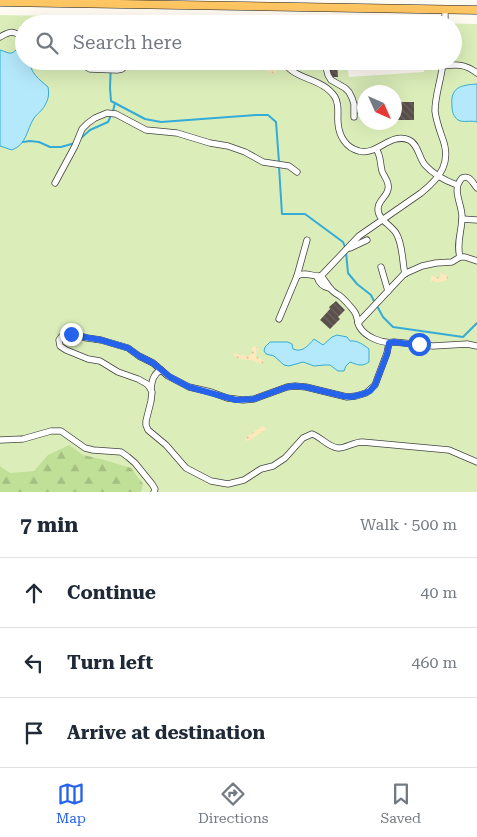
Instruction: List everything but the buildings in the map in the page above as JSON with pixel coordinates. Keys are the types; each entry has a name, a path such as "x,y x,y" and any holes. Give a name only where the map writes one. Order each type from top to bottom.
{"main road":[{"path":"0,2 477,10"}],"lane":[{"path":"445,10 445,15"},
{"path":"0,37 8,32 15,33"},
{"path":"462,65 477,73"},
{"path":"289,70 317,82 331,92 338,104 337,122 342,138 347,146 362,152 376,149 396,139 408,140 414,145 425,165 438,176 457,185"},
{"path":"328,70 331,80 349,92 354,104 354,118"},
{"path":"442,70 435,113 446,147 446,157 445,164 438,176 421,193 359,236 319,277 318,282 341,297 354,311 358,317 358,323 367,334 380,341 438,346 467,344 477,346"},
{"path":"55,183 82,129 94,118 107,113 116,114 146,130 177,133 228,146 245,152 260,161 288,166 297,172"},
{"path":"376,149 379,152 382,170 388,186 387,192 378,206 378,212 382,220 396,232 405,274"},
{"path":"460,257 458,244 462,219 457,185 460,179 465,177 469,178 477,188"},
{"path":"462,219 477,220"},
{"path":"279,319 297,276 306,240"},
{"path":"345,250 367,240"},
{"path":"358,323 405,274 422,266 452,262 460,257 477,261"},
{"path":"381,267 388,291"},
{"path":"297,276 307,274 319,277"},
{"path":"151,389 147,384 118,372 102,362 88,359 66,350 60,346 59,339 62,336 71,334 128,348 152,362 170,377 189,387 236,400 254,399 295,386 314,388 340,396 351,397 366,393 375,385 387,354 389,343"},
{"path":"161,370 154,376 151,389 152,396 146,420 148,430 166,445 186,468 215,482 230,484 244,480 261,469 273,466 285,458 303,438 312,434 319,436 338,448 356,442 430,448 452,451 477,462"},
{"path":"0,440 23,438 54,430 61,431 90,450 121,452 128,456 152,484 154,492"}],"green space":[{"path":"0,15 15,15 15,70 348,70 349,77 424,72 424,70 462,70 462,24 477,24 477,492 119,492 0,483"},
{"path":"69,445 83,455 131,468 143,484 141,492 0,492 0,466 10,473 34,471 48,455"}],"sand":[{"path":"266,70 277,70 276,73 272,74"},
{"path":"441,273 448,276 448,279 442,282 431,282 431,276 440,278"},
{"path":"253,346 257,347 256,356 264,361 263,364 233,356 234,353 250,356"},
{"path":"263,426 266,429 264,431 248,441 245,440 246,437"}],"water":[{"path":"0,50 12,53 15,51 15,70 32,70 48,87 49,95 45,105 34,118 21,144 12,150 0,146"},
{"path":"477,84 477,122 458,120 453,112 452,100 455,91 462,86"},
{"path":"337,335 363,344 369,349 369,362 360,365 350,362 344,371 338,371 330,365 314,366 303,362 289,366 284,365 274,356 266,354 264,351 270,342 288,342 292,344 293,349 299,350 307,346 314,339 323,345"}],"waterway":[{"path":"111,70 111,101 145,119 161,122 268,115 276,122 279,162"},
{"path":"81,138 90,130 108,122 115,103"},
{"path":"23,142 39,142 50,147 61,147 75,143"},
{"path":"279,167 282,214 305,214 343,242 345,247"},
{"path":"346,252 348,273 357,284 371,295 375,303"},
{"path":"377,306 383,317 393,327 463,337 477,323"}],"route":[{"path":"71,334 128,348 149,360 170,377 189,387 236,400 254,399 290,386 314,388 340,396 351,397 366,393 375,385 389,349 389,343 419,344"}]}
